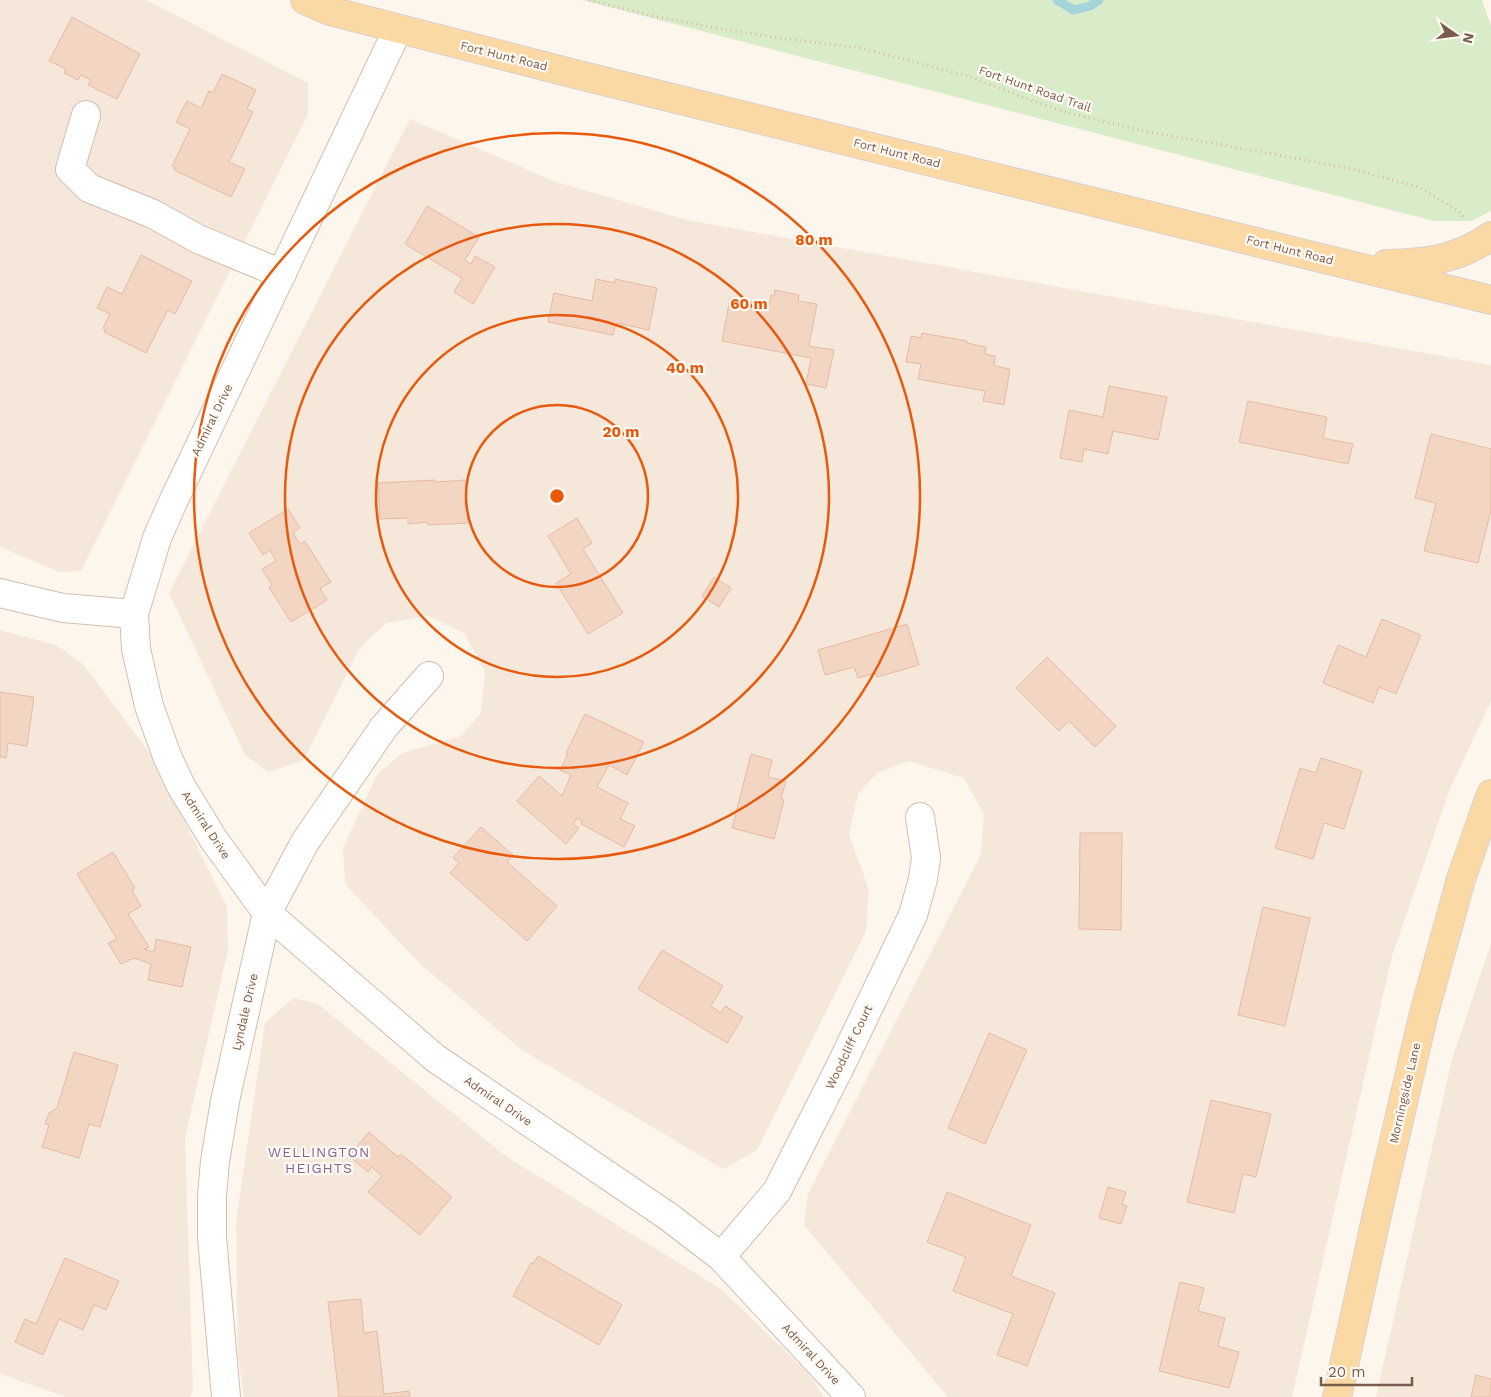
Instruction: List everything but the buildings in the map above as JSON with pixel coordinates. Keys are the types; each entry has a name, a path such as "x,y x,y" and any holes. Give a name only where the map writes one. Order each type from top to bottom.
{"main road":[{"name":"Fort Hunt Road","path":"305,0 330,11 398,29 1491,300"},
{"path":"1356,266 1419,263 1450,258 1484,241"},
{"name":"Morningside Lane","path":"1337,1397 1423,1017 1461,880 1491,794"}],"street":[{"name":"Admiral Drive","path":"398,29 157,538 134,614 136,649 149,706 167,756 181,786 214,840 267,913 435,1058 669,1217 721,1257 850,1397"},
{"path":"86,115 70,169 89,188 154,214 198,239 282,274"},
{"path":"0,593 64,608 134,614"},
{"name":"Lyndale Drive","path":"226,1397 212,1237 212,1196 215,1161 225,1101 267,913 305,842 384,726 429,676"},
{"name":"Woodcliff Court","path":"721,1257 777,1191 840,1067 913,915 923,879 926,858 920,817"}],"path":[{"name":"Fort Hunt Road Trail","path":"589,0 654,16 721,29 786,40 861,48 971,77 1069,113 1143,131 1356,170 1419,187 1461,213 1484,241"}],"shaded area":[{"path":"0,0 146,0 308,83 308,114 81,571 59,572 0,547"},
{"path":"410,119 556,182 687,220 1491,365 1491,701 1450,789 1392,956 1292,1397 948,1397 804,1225 808,1194 981,854 984,814 964,778 909,761 877,773 858,794 849,834 869,890 866,931 757,1150 723,1169 522,1050 420,964 345,884 343,848 378,773 403,753 461,736 481,713 485,671 464,633 429,616 386,623 359,649 303,761 268,772 245,755 169,593"},
{"path":"0,630 56,645 84,665 154,759 227,907 228,950 185,1138 193,1389 190,1397 66,1397 0,1374"},
{"path":"1491,944 1491,1397 1376,1397 1452,1059"},
{"path":"293,998 318,1004 507,1157 721,1289 808,1373 824,1397 244,1397 238,1356 236,1222 265,1023"}],"green space":[{"path":"582,0 1482,0 1491,26 1491,211 1471,221 1434,221"}],"waterway":[{"path":"1057,0 1074,10 1090,6 1099,0"}],"district":[{"name":"WELLINGTON HEIGHTS","path":"319,1160"}]}
